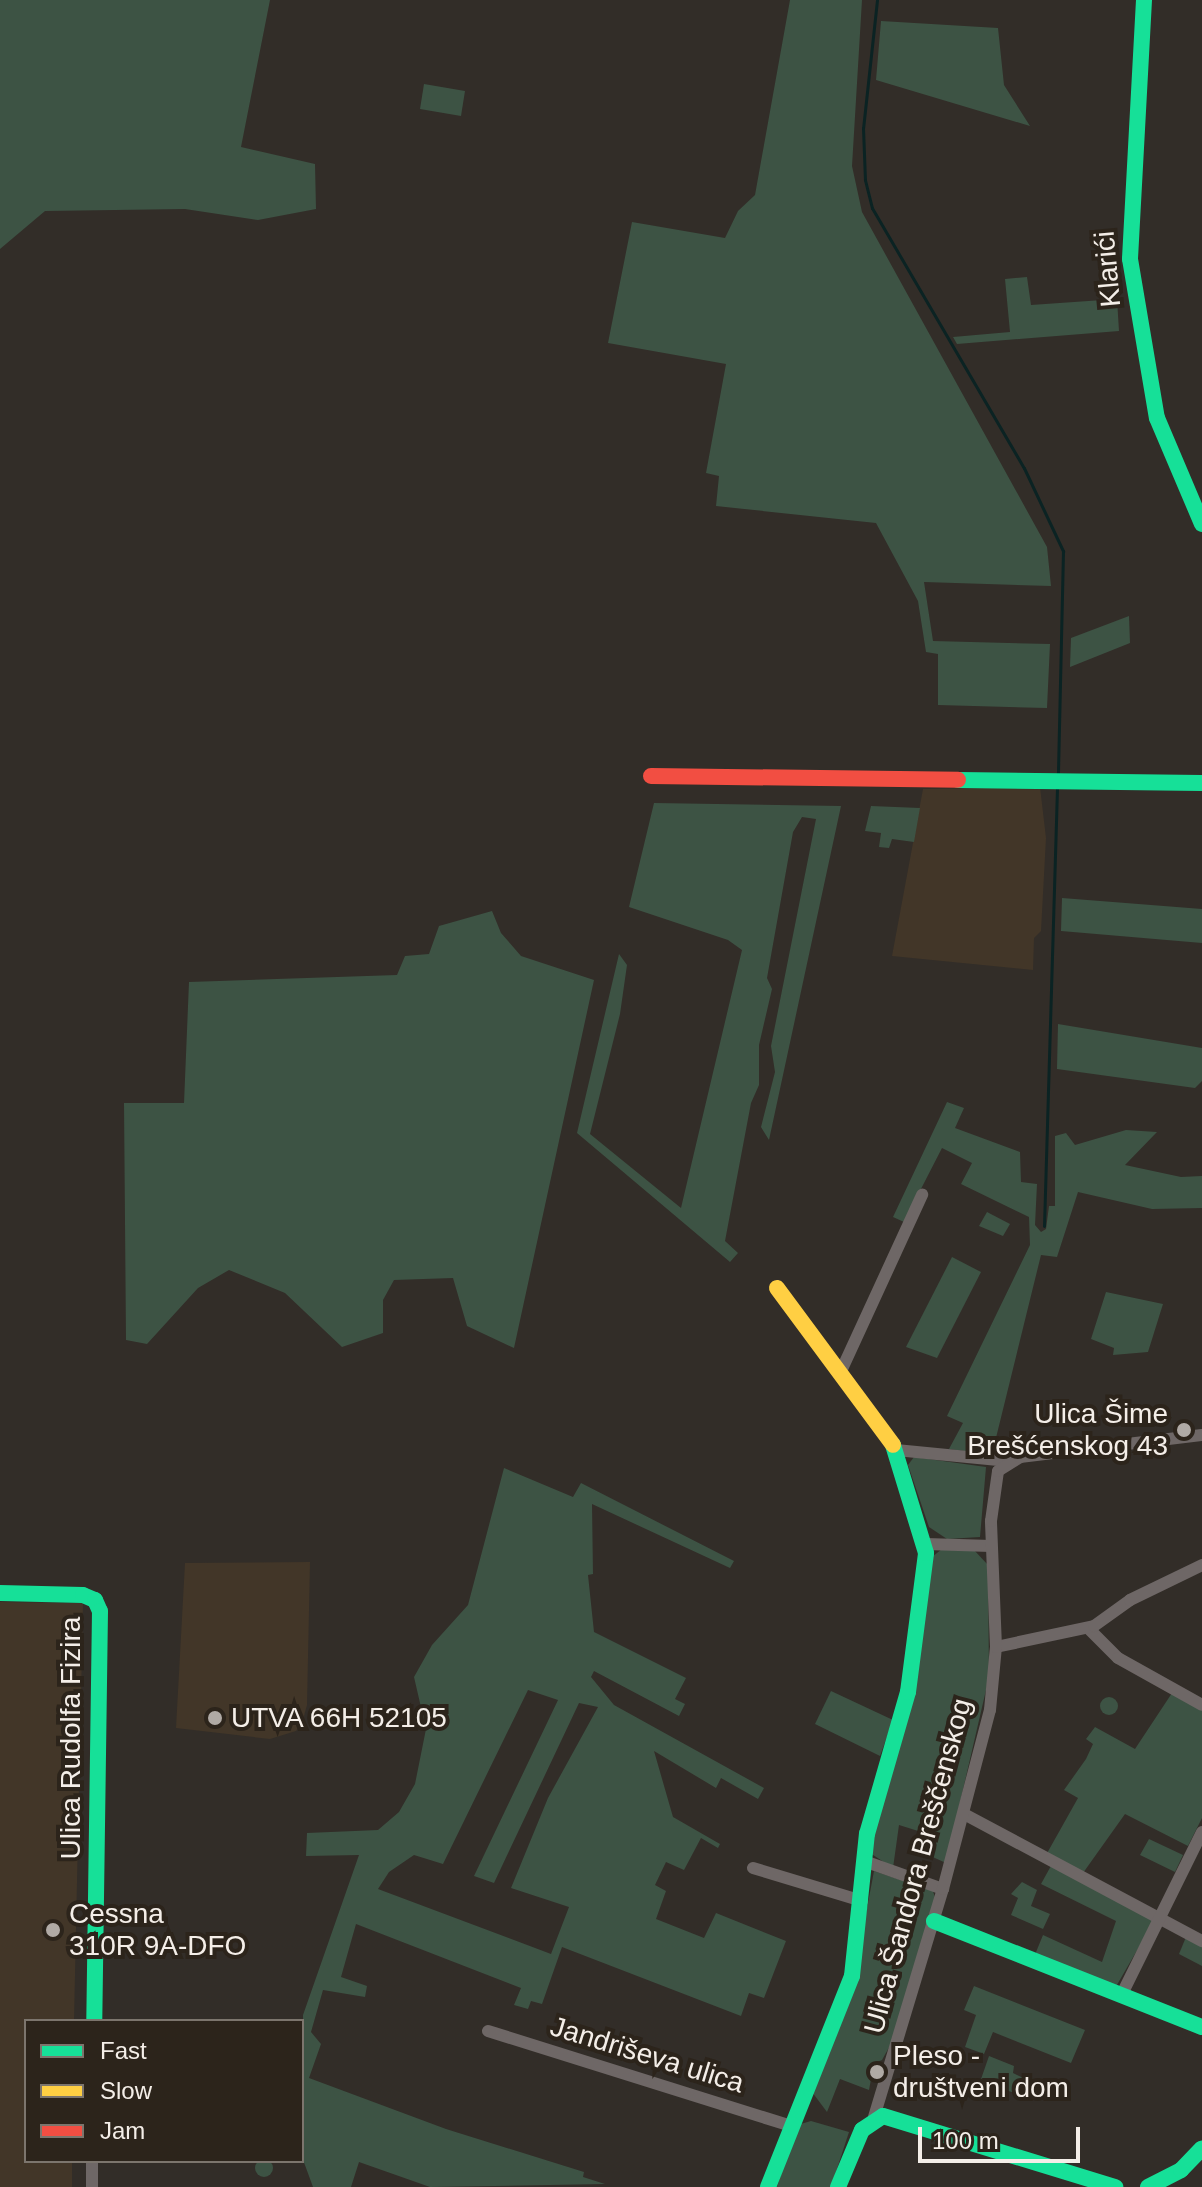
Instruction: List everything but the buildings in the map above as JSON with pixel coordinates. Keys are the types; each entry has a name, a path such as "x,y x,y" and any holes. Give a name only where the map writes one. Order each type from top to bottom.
{"street":[{"name":"Klarići","path":"1144,0 1130,259 1157,418 1202,524"},
{"path":"651,776 1202,783"},
{"path":"842,1369 922,1195"},
{"path":"768,2187 845,1997 862,1901 864,1861 908,1692 926,1544 896,1450 842,1369 777,1288"},
{"path":"896,1450 1008,1461 1202,1435"},
{"name":"Ulica Šandora Breščenskog","path":"838,2187 862,2130 874,2117 934,1921 990,1710 996,1647 991,1546 994,1485 1008,1461"},
{"path":"926,1544 991,1546"},
{"path":"996,1647 1088,1628 1130,1600 1202,1565"},
{"name":"Ulica Rudolfa Fizira","path":"0,1593 83,1595 95,1600 100,1611 94,2019"},
{"path":"1088,1628 1112,1653 1202,1705"},
{"path":"964,1814 1202,1941"},
{"path":"1121,1996 1202,1832"},
{"path":"864,1861 943,1889"},
{"path":"753,1868 862,1901"},
{"path":"934,1921 1202,2027"},
{"name":"Jandriševa ulica","path":"488,2031 792,2126"},
{"path":"874,2117 911,2122 1110,2187"},
{"path":"1157,2186 1202,2148"},
{"path":"92,2163 92,2187"}],"shaded area":[{"path":"1040,787 1046,838 1041,931 1034,938 1033,970 892,956 923,789"},
{"path":"310,1562 307,1705 302,1723 296,1731 270,1739 176,1728 185,1563"},
{"path":"0,1602 83,1603 74,2019 24,2019 24,2163 72,2163 72,2187 0,2187"}],"green space":[{"path":"0,0 270,0 241,147 315,164 316,209 258,220 185,209 45,211 0,249"},
{"path":"790,0 862,0 852,166 862,212 1047,547 1051,586 924,582 933,641 1050,644 1047,708 938,705 938,654 926,652 918,601 876,523 716,506 719,476 706,473 726,364 608,343 632,222 725,238 738,211 755,195"},
{"path":"881,21 998,28 1004,85 1030,126 876,80"},
{"path":"424,84 465,91 461,116 420,109"},
{"path":"1027,277 1031,305 1117,299 1119,331 957,344 953,337 1010,332 1005,279"},
{"path":"1129,616 1130,643 1070,667 1071,638"},
{"path":"654,803 841,806 769,1140 761,1127 775,1072 771,1046 816,819 802,817 793,832 767,978 772,989 759,1045 759,1085 751,1103 725,1241 738,1253 730,1262 577,1133 619,954 627,965 620,1014 590,1134 681,1208 742,950 728,940 629,907"},
{"path":"871,806 920,808 914,842 892,839 889,848 879,847 881,833 865,831"},
{"path":"1062,898 1202,909 1202,943 1061,931"},
{"path":"492,911 501,933 521,956 594,980 514,1348 467,1326 453,1278 394,1280 383,1300 383,1333 342,1347 285,1293 229,1270 198,1288 147,1344 126,1340 124,1103 184,1103 189,982 397,975 405,956 429,954 439,926"},
{"path":"1058,1024 1202,1048 1202,1081 1195,1088 1057,1069"},
{"path":"947,1102 964,1108 955,1128 1020,1152 1021,1182 1037,1184 1035,1225 1041,1232 1046,1229 1049,1206 1055,1206 1055,1136 1066,1133 1075,1145 1126,1130 1157,1132 1125,1165 1181,1177 1202,1176 1202,1208 1152,1209 1078,1192 1057,1257 1041,1255 993,1450 980,1453 949,1449 963,1423 947,1416 1030,1245 1029,1217 961,1184 972,1163 942,1148 904,1222 893,1217"},
{"path":"987,1212 1010,1224 1003,1236 979,1226"},
{"path":"952,1257 981,1272 937,1358 906,1347"},
{"path":"1106,1292 1163,1304 1148,1352 1113,1355 1114,1348 1091,1339"},
{"path":"914,1457 986,1467 980,1537 947,1539 929,1527 908,1465"},
{"path":"504,1468 573,1497 581,1483 734,1561 730,1568 592,1504 593,1574 588,1575 594,1632 686,1678 675,1699 685,1704 679,1716 594,1671 591,1677 614,1705 764,1788 758,1799 721,1778 716,1788 654,1751 673,1817 720,1844 718,1848 701,1838 684,1870 666,1862 655,1885 666,1891 656,1919 704,1938 716,1913 786,1941 764,1998 749,1993 741,2016 562,1947 542,2004 531,2001 528,2009 514,2005 521,1988 356,1924 341,1977 367,1986 365,1997 323,1990 311,2032 321,2044 309,2078 446,2129 584,2172 583,2177 605,2184 430,2187 359,2162 351,2187 313,2187 304,2162 303,2015 359,1855 306,1856 307,1833 378,1830 399,1812 415,1784 426,1729 414,1677 432,1645 468,1605","holes":["528,1690 558,1700 474,1876 494,1883 579,1703 598,1707 548,1798 511,1888 569,1907 551,1954 378,1889 389,1872 414,1855 443,1864"]},
{"path":"942,1549 974,1550 988,1565 989,1677 946,1863 926,1854 931,1835 899,1825 893,1868 870,1853 932,1557"},
{"path":"831,1691 893,1720 880,1756 815,1724"},
{"path":"1172,1693 1202,1709 1202,1818 1188,1846 1125,1814 1083,1873 1046,1855 1078,1798 1064,1790 1086,1759 1093,1744 1086,1739 1095,1727 1135,1749"},
{"path":"1109,1697 1118,1706 1109,1715 1100,1706"},
{"path":"1149,1839 1183,1855 1175,1872 1140,1855"},
{"path":"1052,1864 1154,1921 1114,1990 1034,1957 1043,1935 1102,1962 1116,1921 1041,1884"},
{"path":"874,1871 933,1891 935,1898 892,2042 882,2060 874,2063 869,2090 840,2079 827,2112 812,2092 850,1999"},
{"path":"1022,1882 1037,1890 1031,1906 1050,1914 1043,1929 1011,1915 1018,1898 1011,1894"},
{"path":"1186,1937 1202,1945 1202,1966 1179,1954"},
{"path":"974,1986 1085,2030 1071,2063 993,2032 984,2054 965,2047 976,2015 964,2010"},
{"path":"989,2056 1014,2066 1013,2073 1040,2086 1034,2099 980,2082"},
{"path":"811,2121 849,2132 831,2187 777,2187 797,2125"},
{"path":"257,2163 272,2165 270,2174 264,2177 255,2168"}],"waterway":[{"path":"877,0 863,128 865,180 872,208 1024,468 1063,551 1058,775"},
{"path":"1044,1226 1057,786"}],"traffic: fast":[{"path":"1144,0 1130,259 1157,418 1202,524"},
{"path":"958,780 1202,783"},
{"path":"768,2187 852,1976 867,1834 908,1692 926,1553 893,1445"},
{"path":"0,1593 83,1595 95,1600 100,1611 94,2019"},
{"path":"934,1921 1202,2027"},
{"path":"838,2187 862,2130 883,2116 1115,2187"},
{"path":"1148,2187 1181,2170 1202,2148"}],"traffic: slow":[{"path":"777,1288 893,1445"}],"traffic: jam":[{"path":"651,776 958,780"}],"place":[{"name":"Ulica Šime Brešćenskog 43","path":"1184,1430"},
{"name":"UTVA 66H 52105","path":"215,1718"},
{"name":"Cessna 310R 9A-DFO","path":"53,1930"},
{"name":"Pleso - društveni dom","path":"877,2072"}]}
